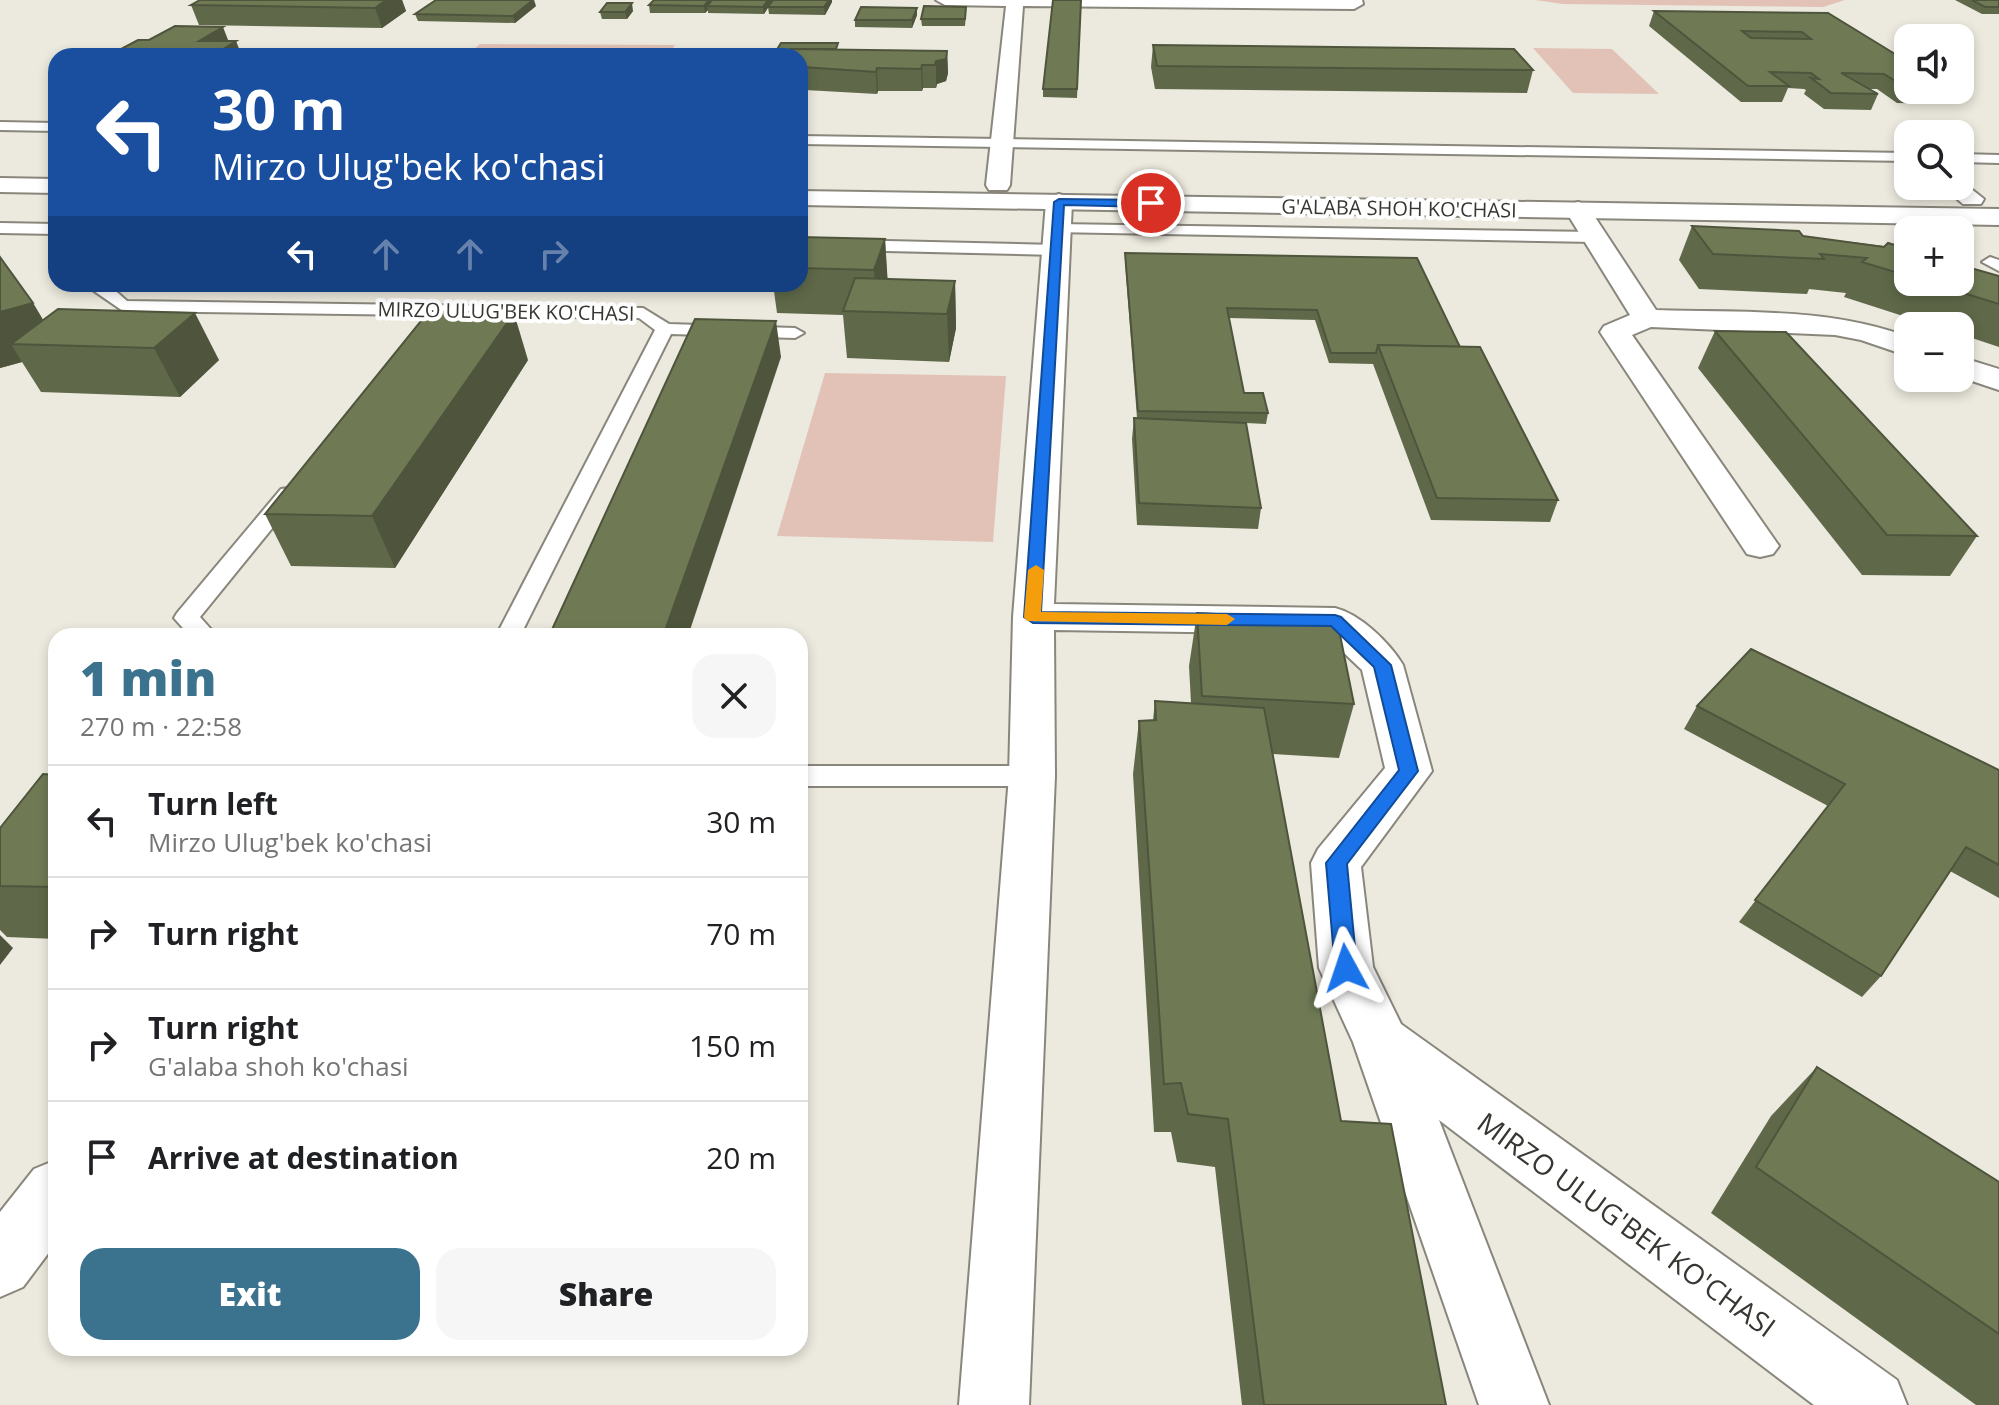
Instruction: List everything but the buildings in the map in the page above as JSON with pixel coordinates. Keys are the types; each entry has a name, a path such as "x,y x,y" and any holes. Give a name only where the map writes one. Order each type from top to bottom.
{"street":[{"path":"945,0 1354,4 1353,0"},
{"path":"998,185 1015,1"},
{"path":"0,171 48,171"},
{"name":"G'ALABA SHOH KO'CHASI","path":"808,182 1894,191"},
{"path":"0,185 48,186"},
{"name":"G'ALABA SHOH KO'CHASI","path":"1974,194 1999,199"},
{"name":"G'ALABA SHOH KO'CHASI","path":"808,199 1057,227 1578,210 1999,217"},
{"path":"1578,210 1647,318"},
{"path":"994,1405 1032,776 1033,617 1057,227"},
{"path":"1760,546 1615,332 1647,318 1835,326 1868,332 1894,342"},
{"path":"1974,371 1999,380"},
{"name":"MIRZO ULUG'BEK KO'CHASI","path":"1033,617 1335,621 1382,665 1409,771 1336,863 1346,968 1381,1042 1514,1405"},
{"name":"MIRZO ULUG'BEK KO'CHASI","path":"1381,1042 1872,1405"},
{"path":"0,1264 48,1201"}],"lane":[{"path":"0,126 48,127"},
{"path":"808,140 1894,157"},
{"path":"1974,158 1999,159"},
{"path":"808,243 1057,227 1595,237"},
{"path":"0,228 48,229"},
{"name":"MIRZO ULUG'BEK KO'CHASI","path":"108,292 123,306 643,313 665,329 512,628"},
{"path":"423,334 443,310"},
{"path":"665,329 795,333"},
{"path":"197,628 186,618 305,476"},
{"path":"808,776 1032,776"}],"shaded area":[{"path":"1535,0 1845,0 1823,7 1563,4"},
{"path":"480,44 675,45 673,48 475,48"},
{"path":"1533,48 1612,49 1659,94 1573,93"},
{"path":"825,373 1006,376 993,542 777,536"}],"slow traffic":[{"path":"1036,570 1033,617 1227,619"}],"route":[{"path":"1151,203 1059,202 1033,617 1335,621 1382,665 1409,771 1336,863 1346,968"}]}
